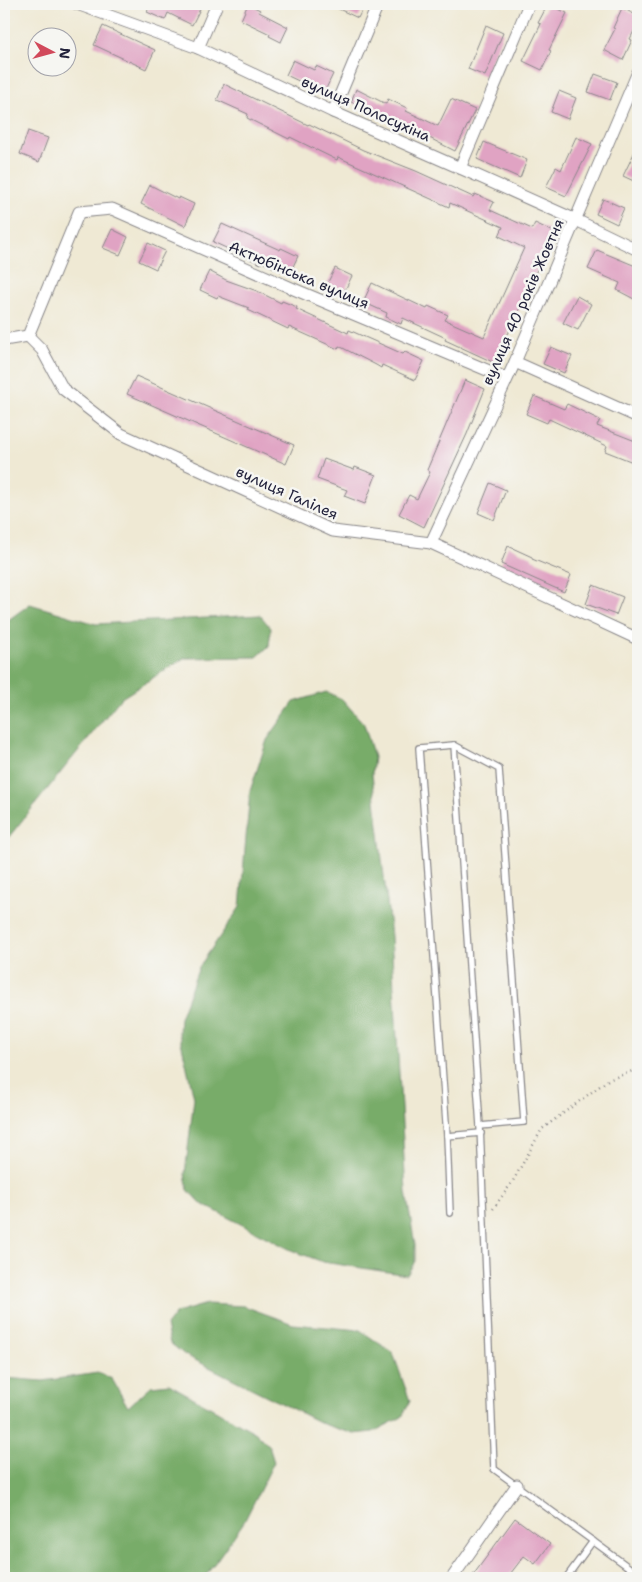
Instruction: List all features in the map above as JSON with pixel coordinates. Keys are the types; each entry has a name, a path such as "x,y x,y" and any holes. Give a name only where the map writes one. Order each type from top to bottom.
{"street":[{"name":"вулиця Полосухіна","path":"77,4 198,48 333,112 576,220 638,250"},
{"path":"198,48 217,4"},
{"path":"333,112 378,4"},
{"path":"460,168 529,4"},
{"name":"вулиця 40 років Жовтня","path":"431,543 515,362 638,72"},
{"name":"Актюбінська вулиця","path":"28,336 79,212 112,209 296,290 506,378"},
{"path":"4,340 28,336"},
{"name":"вулиця Галілея","path":"28,336 42,350 63,389 121,434 333,531 431,543 638,639"},
{"path":"515,362 638,417"},
{"path":"452,1578 517,1485"}],"lane":[{"path":"454,745 480,1129 494,1469 638,1574"},
{"path":"447,1136 524,1122 499,769 454,745 419,748 447,1136 450,1213"},
{"path":"566,1578 593,1541"}],"path":[{"path":"493,1210 513,1181 542,1129 608,1080 638,1069"}],"green space":[{"path":"30,604 96,624 260,615 271,628 269,646 257,657 184,658 120,699 4,843 4,623"},
{"path":"326,692 342,699 364,724 374,757 372,774 391,936 406,1192 415,1245 415,1261 407,1275 323,1262 291,1250 200,1203 188,1190 185,1174 194,1098 179,1033 180,1018 199,967 240,907 250,791 267,740 294,702"},
{"path":"207,1304 244,1306 293,1324 360,1330 393,1353 410,1401 402,1417 373,1432 354,1434 323,1424 185,1355 170,1343 166,1326 176,1313"},
{"path":"98,1373 112,1379 128,1407 151,1386 169,1384 256,1433 269,1446 274,1462 244,1522 204,1578 4,1578 4,1378 43,1381"}],"building":[{"path":"148,4 188,4 200,9 192,25 168,13 165,20 147,12 150,5"},
{"path":"248,4 288,27 281,42 269,36 270,34 241,20"},
{"path":"328,4 365,4 358,18"},
{"path":"548,4 567,13 549,50 551,51 542,70 523,61 541,24 538,23"},
{"path":"622,8 638,16 638,23 623,60 604,50 615,29 613,28"},
{"path":"486,25 503,33 485,76 468,69"},
{"path":"103,26 155,50 146,69 94,45"},
{"path":"293,60 314,70 316,66 333,74 324,93 286,75"},
{"path":"595,74 617,82 610,100 588,92"},
{"path":"224,84 363,150 416,171 473,197 475,194 494,202 490,210 532,229 535,223 554,232 495,363 403,318 401,324 386,317 387,313 363,302 372,283 427,309 428,306 448,315 445,320 484,337 524,248 499,236 503,227 450,203 449,207 338,157 337,160 247,118 248,114 217,100"},
{"path":"356,89 386,104 388,99 407,108 406,111 438,126 451,99 475,110 455,151 400,123 399,125 351,102"},
{"path":"559,91 576,98 568,119 551,112"},
{"path":"28,131 48,138 39,162 20,154"},
{"path":"576,137 592,144 566,196 546,187 556,167 561,170"},
{"path":"484,142 527,160 520,178 477,159"},
{"path":"638,145 638,183 623,176"},
{"path":"150,185 178,199 179,197 194,204 185,226 141,204"},
{"path":"603,199 624,208 617,224 596,214"},
{"path":"222,224 298,256 289,275 213,242"},
{"path":"112,229 128,237 120,255 103,248"},
{"path":"148,243 165,251 156,269 139,261"},
{"path":"597,250 638,267 638,291 634,299 617,290 620,283 588,269"},
{"path":"335,268 352,276 343,294 326,286"},
{"path":"209,271 281,303 282,301 297,307 296,309 348,333 349,330 403,354 405,352 424,361 415,380 382,365 381,368 339,346 338,349 289,327 288,329 248,310 249,308 218,296 217,298 200,290"},
{"path":"577,296 591,304 578,330 563,323"},
{"path":"551,347 572,356 564,373 543,364"},
{"path":"136,376 294,445 286,464 127,394"},
{"path":"465,380 485,389 467,434 424,527 399,514 409,495 417,499 430,472 427,470"},
{"path":"534,396 564,409 567,404 600,420 597,426 638,442 638,464 605,451 607,446 549,419 547,423 526,414"},
{"path":"324,459 354,470 355,467 376,475 365,504 344,496 347,490 317,479"},
{"path":"490,483 506,490 494,520 478,513"},
{"path":"508,546 532,557 532,559 571,575 564,592 501,564"},
{"path":"593,585 623,597 616,615 586,604"},
{"path":"515,1518 550,1544 535,1564 524,1556 507,1578 471,1578"}]}
